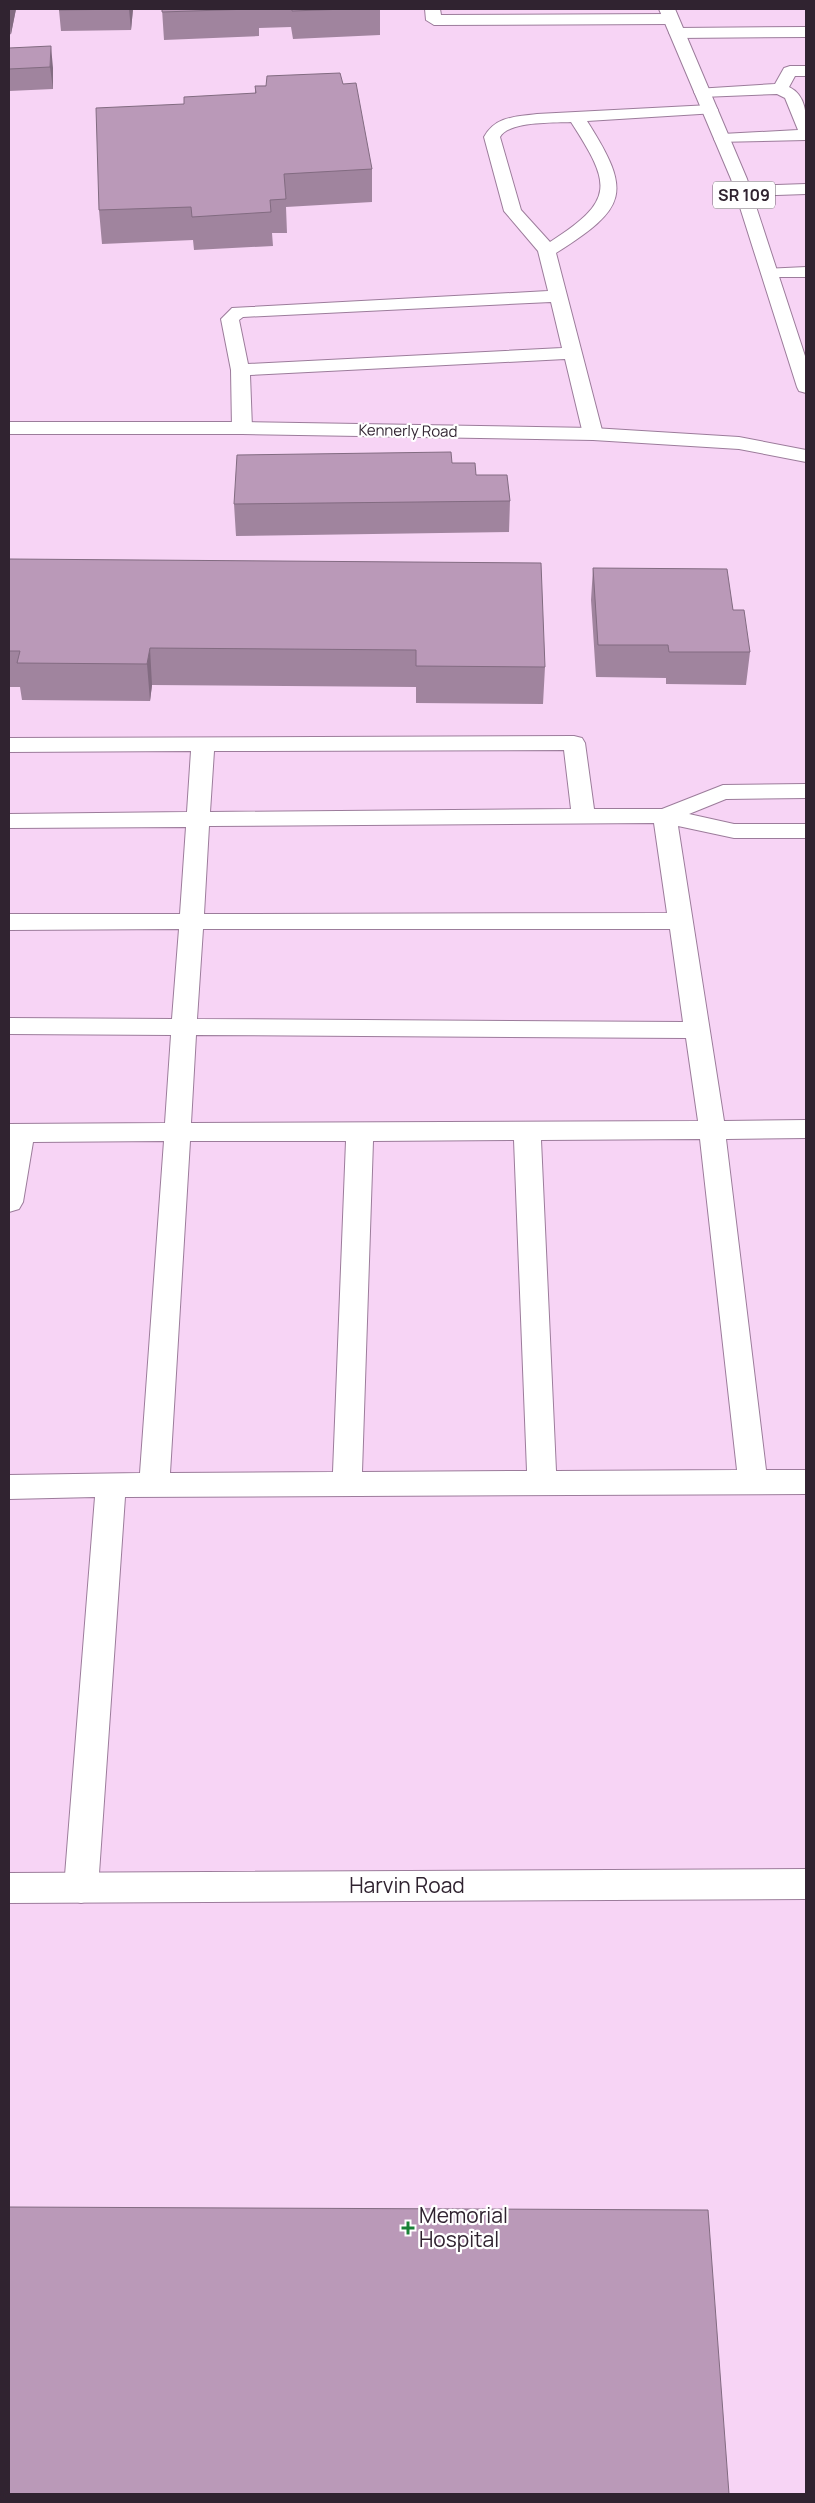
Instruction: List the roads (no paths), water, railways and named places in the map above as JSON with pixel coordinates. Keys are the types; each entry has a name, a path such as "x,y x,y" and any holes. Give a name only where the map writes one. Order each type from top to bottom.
{"street":[{"path":"433,9 434,20 672,20 805,34"},
{"name":"SR 109","path":"672,20 743,191 806,387"},
{"path":"780,88 790,71 806,71"},
{"path":"702,92 780,88 792,95 806,130 805,136 722,139"},
{"path":"593,434 547,251 538,237 513,211 492,137 497,128 512,122 575,116 710,110"},
{"path":"547,251 575,234 597,216 606,205 610,190 609,175 600,153 575,116"},
{"path":"743,191 806,189"},
{"path":"770,273 806,272"},
{"path":"242,428 240,370 230,319 238,312 558,296"},
{"path":"240,370 571,352"},
{"name":"Kennerly Road","path":"9,428 242,428 593,434 739,442 806,456"},
{"path":"9,745 574,743 583,816"},
{"path":"154,1485 179,1132 192,922 196,820 203,744"},
{"path":"665,816 723,792 806,791"},
{"path":"665,816 712,1130 753,1482"},
{"path":"9,821 665,816 734,831 806,831"},
{"path":"9,922 681,921"},
{"path":"9,1026 697,1030"},
{"path":"9,1202 15,1133 806,1129"},
{"path":"348,1484 360,1131"},
{"path":"527,1131 542,1483"},
{"path":"9,1487 806,1482"},
{"path":"81,1888 111,1485"},
{"name":"Harvin Road","path":"9,1888 806,1884"}],"place":[{"name":"Memorial Hospital","path":"408,2228"}]}
